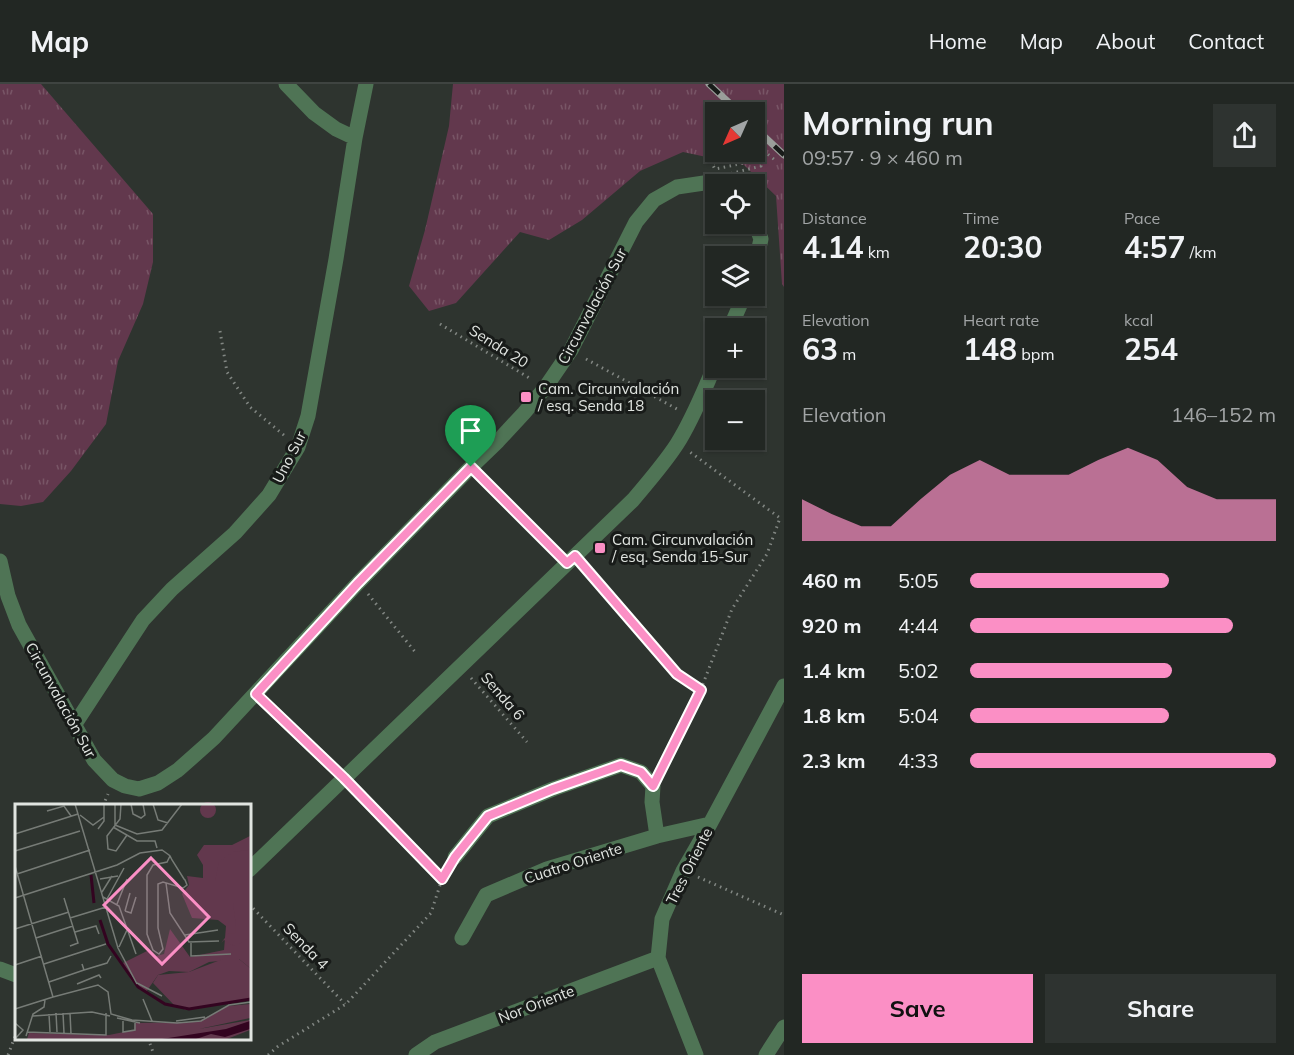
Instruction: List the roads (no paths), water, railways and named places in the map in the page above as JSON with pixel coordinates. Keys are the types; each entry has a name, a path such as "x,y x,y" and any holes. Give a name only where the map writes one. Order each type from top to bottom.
{"street":[{"path":"286,84 314,113 336,129 355,138"},
{"name":"Uno Sur","path":"75,724 143,620 172,589 235,533 269,495 298,447 308,416 366,84"},
{"name":"Circunvalación Sur","path":"0,561 8,596 19,625 93,759 113,780 124,786 139,789 158,783 178,770 214,738 358,583 498,441 545,388 571,350 636,222 654,200 677,187 705,183"},
{"path":"250,869 633,500 652,479 678,443 709,378"},
{"name":"Tres Oriente","path":"696,1055 658,958 662,919 683,871 784,686"},
{"path":"455,857 488,816 553,789 621,765 641,772 653,786 652,802 657,836"},
{"name":"Cuatro Oriente","path":"462,938 486,895 547,868 657,836 710,824"},
{"name":"Nor Oriente","path":"416,1055 435,1042 658,958"},
{"path":"0,969 15,975"},
{"path":"766,1055 783,1030"}],"railway":[{"path":"709,84 728,102"},
{"path":"765,137 784,155"}],"place":[{"name":"Cam. Circunvalación / esq. Senda 18","path":"526,397"},
{"name":"Cam. Circunvalación / esq. Senda 15-Sur","path":"600,548"}]}
